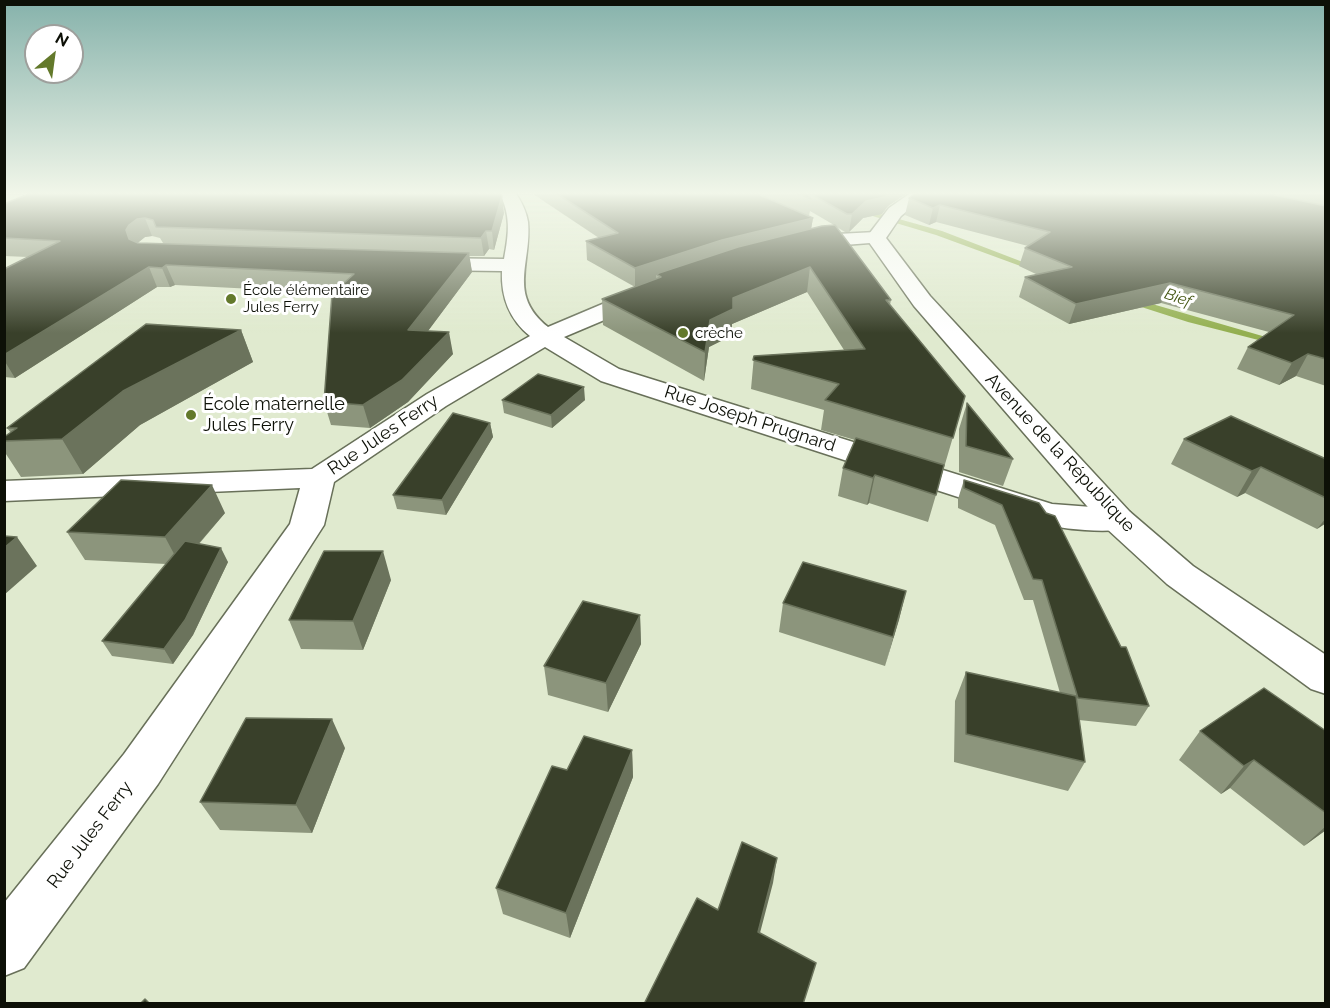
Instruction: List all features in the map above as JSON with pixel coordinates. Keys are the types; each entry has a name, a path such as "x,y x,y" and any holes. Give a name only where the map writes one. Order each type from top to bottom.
{"street":[{"name":"Rue Joseph Prugnard","path":"516,239 513,297 526,320 548,337 610,375 1050,515 1118,520"},
{"path":"839,239 880,245 883,239"},
{"path":"784,250 818,241 839,239"},
{"name":"Avenue de la République","path":"880,245 922,302 1118,520 1180,575 1326,677"},
{"path":"412,263 513,265"},
{"name":"Rue Jules Ferry","path":"4,948 141,768 307,525 319,478 442,395 609,306 664,287"},
{"path":"4,491 319,478"}],"building":[{"path":"23,239 129,239 138,243 469,253 408,330 449,332 402,380 363,405 324,402 332,294 354,274 166,265 162,268 149,267 4,355 4,269 60,241"},
{"path":"594,239 726,239 635,268 586,241"},
{"path":"770,239 845,239 891,300 886,300 965,396 953,438 825,400 839,384 753,360 754,356 865,349 810,267 733,298 733,309 710,320 705,352 602,299 661,277 656,274"},
{"path":"1039,239 1326,239 1326,359 1308,354 1292,363 1248,347 1294,315 1170,283 1076,304 1025,277 1072,267 1025,248"},
{"path":"146,324 241,330 123,391 62,439 4,441 4,437 17,428 7,428"},
{"path":"538,374 584,387 551,415 502,400"},
{"path":"967,403 1013,459 966,446"},
{"path":"453,413 490,423 442,500 393,495"},
{"path":"1231,416 1326,459 1326,498 1261,467 1252,471 1184,439"},
{"path":"856,438 944,465 936,495 875,475 873,478 843,468"},
{"path":"121,480 212,485 165,537 67,532"},
{"path":"964,480 1039,503 1046,513 1055,516 1121,647 1126,647 1149,706 1078,698 1042,580 1033,579 1002,505 964,488"},
{"path":"4,536 17,537 4,548"},
{"path":"185,541 221,548 185,620 164,649 102,641"},
{"path":"324,551 383,551 353,621 289,620"},
{"path":"803,562 906,591 893,637 783,603"},
{"path":"583,601 640,615 606,683 544,666"},
{"path":"966,672 1076,696 1085,762 966,734"},
{"path":"1264,688 1326,731 1326,813 1254,760 1244,766 1200,731"},
{"path":"246,718 332,719 296,805 200,802"},
{"path":"584,736 632,750 566,913 496,888 552,766 567,770"},
{"path":"742,842 777,858 758,932 816,963 803,1004 648,1004 645,1002 697,898 718,910"},
{"path":"145,999 150,1004 140,1004"}],"waterway":[{"name":"Bief","path":"955,239 1037,269"},
{"name":"Bief","path":"1132,301 1191,320 1278,342"}],"place":[{"name":"École élémentaire Jules Ferry","path":"231,299"},
{"name":"crèche","path":"683,333"},
{"name":"École maternelle Jules Ferry","path":"191,415"}]}
